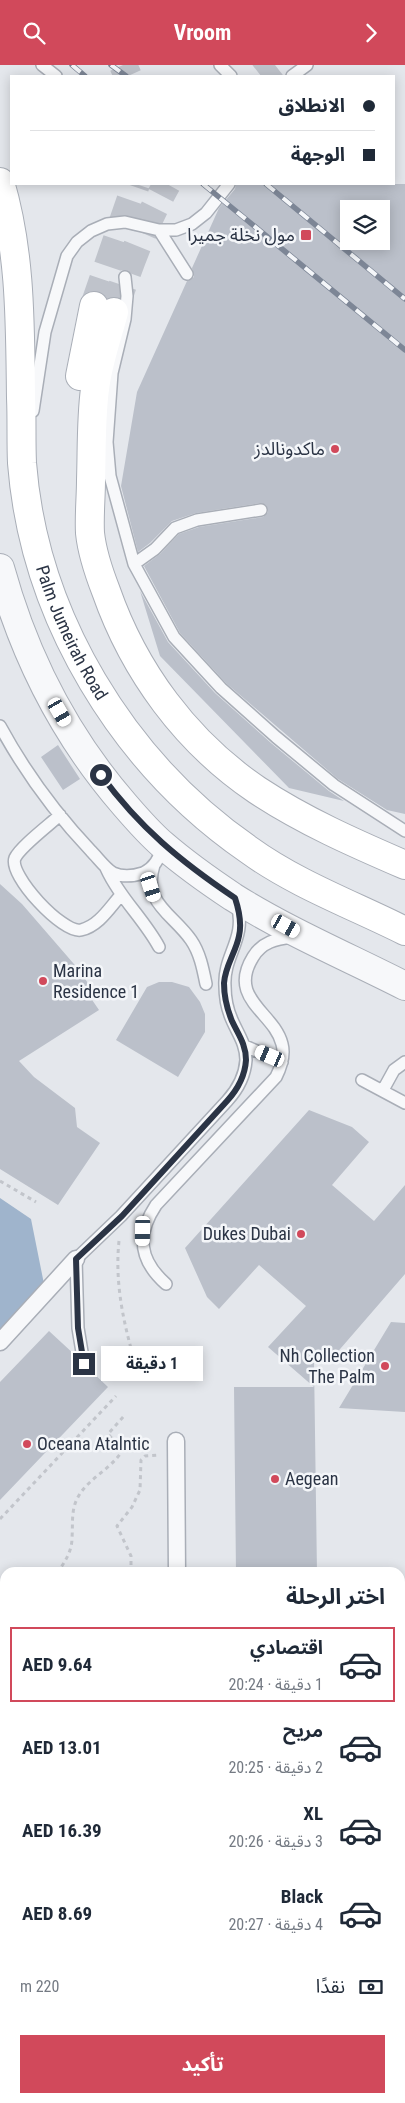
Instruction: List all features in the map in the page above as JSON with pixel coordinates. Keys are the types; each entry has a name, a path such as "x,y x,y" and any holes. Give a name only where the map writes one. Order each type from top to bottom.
{"main road":[{"name":"Palm Jumeirah Road","path":"0,182 11,226 20,296 22,460 26,499 34,537 58,610 92,680 136,744 188,801 249,850 281,871 405,931"},
{"path":"104,309 92,428 90,533 101,577 116,619 136,660 161,697 190,732 255,789 291,812 329,832 405,865"}],"street":[{"path":"0,568 20,629 34,663 69,729 158,854 303,935 405,985"},
{"path":"0,1342 76,1259"},
{"path":"176,1447 177,1567"}],"lane":[{"path":"42,65 55,75"},
{"path":"220,65 230,75"},
{"path":"293,75 307,65"},
{"path":"22,460 34,407 45,332 67,256 77,242 91,231 108,224 125,222 159,230 176,230 192,224 206,213 228,185"},
{"path":"159,230 187,273"},
{"path":"125,277 127,296 126,319 112,373 107,443 110,476 134,563 174,637 215,681 276,737 334,785 405,831"},
{"path":"134,563 155,549 175,528 197,520 261,510"},
{"path":"0,726 28,772 60,815 105,866 114,873 135,875 146,871 158,854"},
{"path":"60,815 21,850 16,858 14,865 21,879 61,924 75,930 97,923 121,895"},
{"path":"158,854 151,875 151,887 154,897 192,941 199,955 206,985"},
{"path":"105,866 121,895 142,920 159,947"},
{"path":"84,1364 78,1328 76,1259 122,1216 237,1089 243,1075 246,1061 245,1045 232,1020 225,995 226,971 239,935 239,917 235,898"},
{"path":"166,1284 154,1274 147,1261 143,1246 143,1231 148,1217 156,1205 271,1084 282,1062 284,1053 282,1043 252,1002 247,990 246,976 249,963 256,952 266,943 278,938 303,935"},
{"path":"245,1045 282,1062"},
{"path":"383,1090 394,1070 405,1062"},
{"path":"362,1080 405,1103"}],"path":[{"path":"0,1181 36,1202"},
{"path":"122,1216 118,1250 118,1285 123,1319 132,1352"},
{"path":"0,1519 116,1395"},
{"path":"60,1567 68,1557 71,1548 73,1510 76,1501 86,1487 120,1454 119,1446 108,1434 124,1416"},
{"path":"131,1567 131,1557 117,1527 132,1507 140,1490 141,1459 145,1456 176,1447"}],"water":[{"path":"0,1198 31,1219 47,1299 0,1348"}],"building":[{"name":"مول نخلة جميرا","path":"405,184 405,814 387,810 338,779 226,683 180,633 144,566 160,554 179,534 199,527 263,517 268,512 266,505 260,503 196,513 172,521 138,552 121,486 137,392 187,281 194,277 192,268 219,208 235,189 236,185"},
{"path":"140,591 168,642 215,693 271,743 329,791 344,801 289,788 160,656"},
{"path":"58,745 80,779 63,790 41,757"},
{"path":"0,884 22,904 80,971 91,988 86,991 99,1010 19,1061 34,1077 75,1108 77,1127 100,1143 58,1205 0,1169"},
{"path":"159,982 172,982 189,987 200,1002 205,1014 205,1032 178,1077 116,1040 147,987"},
{"name":"Dukes Dubai","path":"309,1110 352,1127 369,1142 332,1185 374,1221 405,1185 405,1274 328,1363 314,1362 317,1567 236,1567 234,1387 314,1387 268,1347 306,1306 259,1265 219,1309 207,1297 185,1248"},
{"name":"Nh Collection The Palm","path":"391,1322 405,1323 405,1412 339,1408"},
{"name":"Oceana Atalntic","path":"49,1331 75,1355 79,1369 85,1371 89,1369 108,1387 0,1500 0,1382"}],"tunnel":[{"path":"123,65 128,75"},
{"path":"262,75 275,65"},
{"path":"94,306 136,185"},
{"path":"114,312 137,247 166,185"}],"railway":[{"path":"72,65 84,75"},
{"path":"111,65 125,75"},
{"path":"204,185 405,350"},
{"path":"267,185 405,299"}],"place":[{"name":"مول نخلة جميرا","path":"306,235"},
{"name":"ماكدونالدز","path":"335,449"},
{"name":"Marina Residence 1","path":"43,981"},
{"name":"Dukes Dubai","path":"301,1234"},
{"name":"Nh Collection The Palm","path":"385,1366"},
{"name":"Oceana Atalntic","path":"27,1444"},
{"name":"Aegean","path":"275,1479"}],"route":[{"path":"84,1364 77,1316 76,1259 122,1216 227,1101 237,1089 246,1061 245,1045 227,1007 224,983 226,971 239,935 239,910 235,898 162,844 136,818 101,775"}]}
